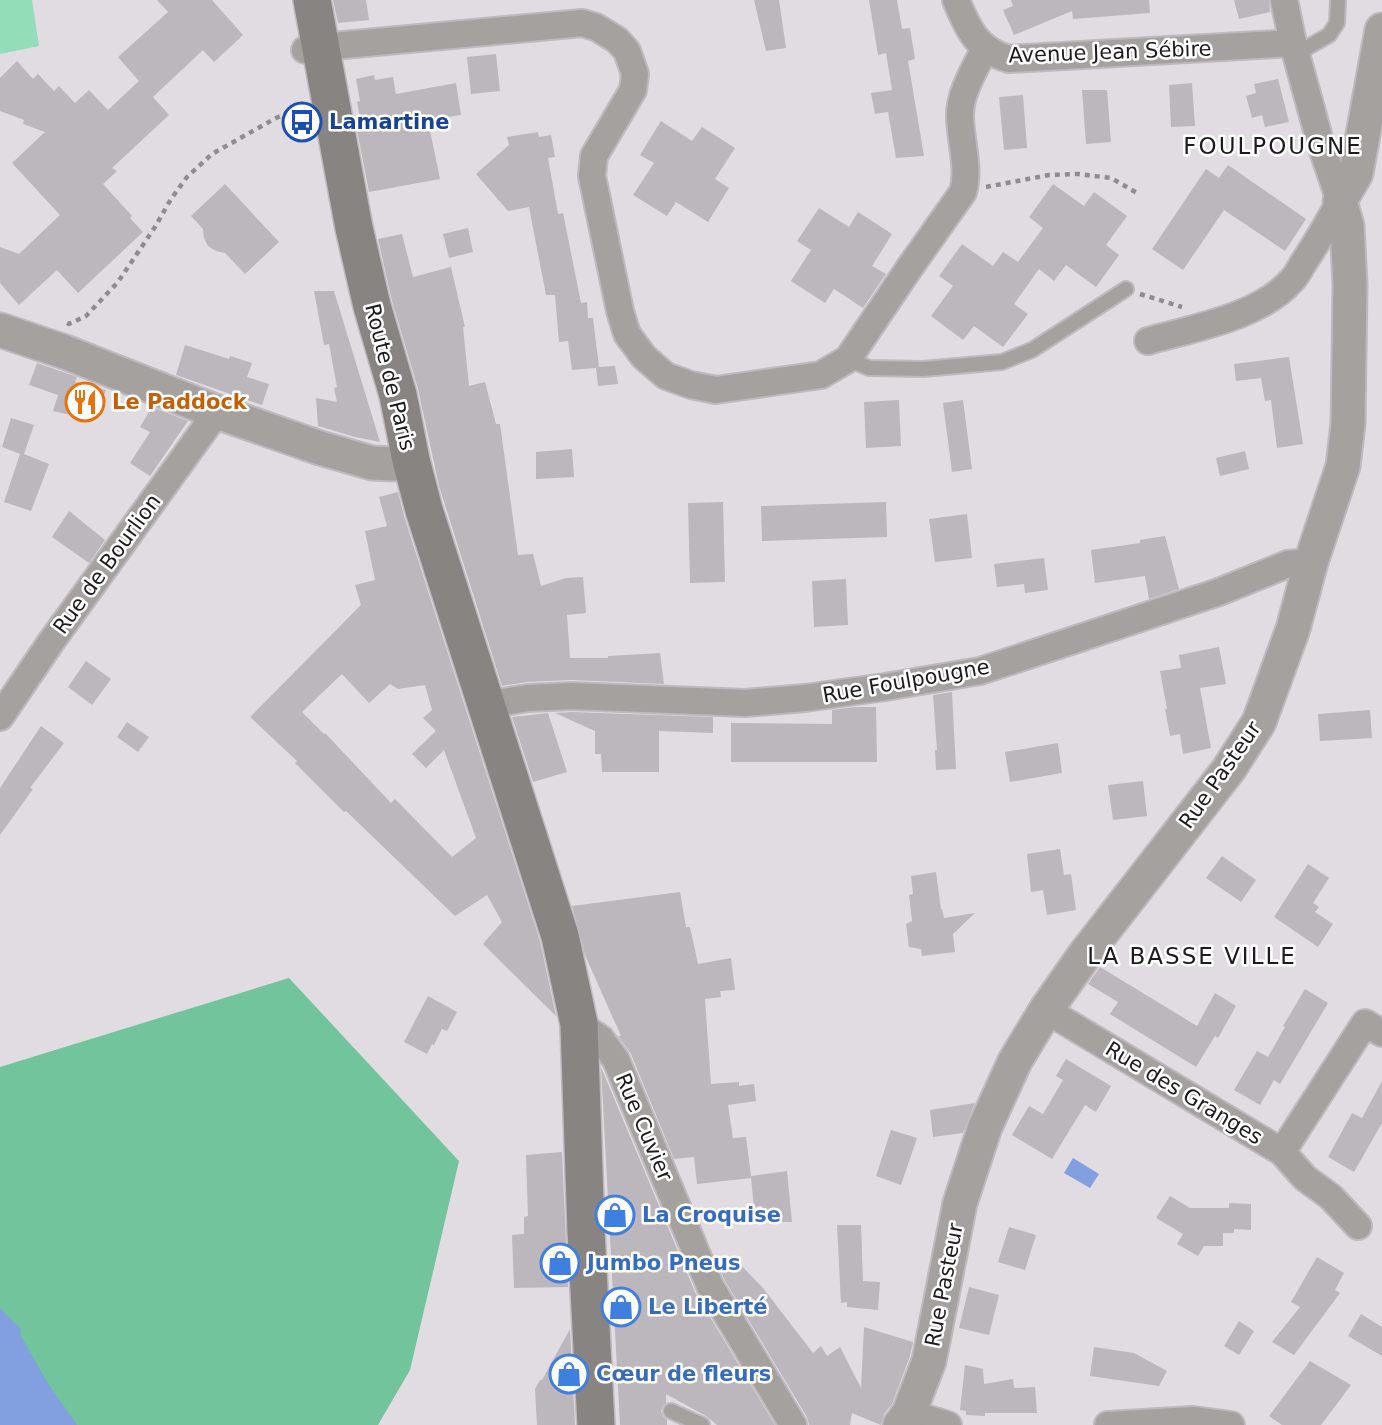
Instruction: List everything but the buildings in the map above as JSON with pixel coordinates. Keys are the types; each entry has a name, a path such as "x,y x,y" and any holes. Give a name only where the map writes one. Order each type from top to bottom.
{"main road":[{"name":"Route de Paris","path":"295,0 313,49"},
{"name":"Route de Paris","path":"312,0 313,49 346,230 398,395 424,510 560,936 579,1024 596,1425"}],"street":[{"name":"Avenue Jean Sébire","path":"956,0 976,40 996,55 1009,59 1295,49"},
{"path":"1284,0 1321,145 1340,201"},
{"path":"313,49 578,12 617,40 627,51 635,74 633,90 594,156 592,176 620,311 627,334 643,357 666,376 716,390 821,375 848,359 963,192 965,186 960,113 965,92 985,48"},
{"path":"1148,341 1259,306 1294,279 1356,173 1382,30"},
{"name":"Rue Pasteur","path":"904,1419 929,1361 960,1203 985,1127 1016,1061 1046,1010 1086,953 1229,769 1259,722 1293,629 1311,562 1343,466 1348,424 1348,251 1347,226 1340,201"},
{"path":"1312,249 1325,244 1348,251"},
{"path":"0,330 77,356 217,412 320,448 372,463 394,464 411,460"},
{"name":"Rue de Bourlion","path":"0,717 217,412"},
{"name":"Rue Foulpougne","path":"485,705 528,698 572,696 745,703 805,698 955,676 980,671 1220,592 1287,564 1311,562"},
{"name":"Rue des Granges","path":"1046,1010 1282,1152 1366,1023 1382,1033"},
{"name":"Rue Cuvier","path":"579,1024 601,1039 616,1060 710,1286 793,1425"},
{"path":"1282,1152 1305,1178 1331,1197 1358,1226"},
{"path":"904,1419 948,1425"},
{"path":"1108,1425 1193,1420 1231,1425"}],"lane":[{"path":"1295,49 1329,35 1338,23 1338,0"},
{"path":"848,359 869,368 923,369 1002,362 1032,350 1126,289"},
{"path":"671,1411 702,1425"}],"path":[{"path":"69,324 86,316 118,282 187,177 212,154 276,118 302,107"},
{"path":"965,186 988,187 1049,175 1078,174 1111,178 1137,193"},
{"path":"1126,289 1223,319"}],"green space":[{"path":"0,0 32,0 39,46 0,54"},
{"path":"289,978 459,1161 410,1370 378,1425 0,1425 0,1067"}],"water":[{"path":"1073,1158 1099,1174 1090,1188 1064,1173"},
{"path":"0,1308 21,1329 20,1334 47,1382 77,1425 0,1425"}],"place":[{"name":"Lamartine","path":"302,122"},
{"name":"Le Paddock","path":"85,402"},
{"name":"La Croquise","path":"615,1215"},
{"name":"Jumbo Pneus","path":"560,1263"},
{"name":"Le Liberté","path":"621,1307"},
{"name":"Cœur de fleurs","path":"569,1374"}],"district":[{"name":"FOULPOUGNE","path":"1273,146"},
{"name":"LA BASSE VILLE","path":"1192,956"}]}
